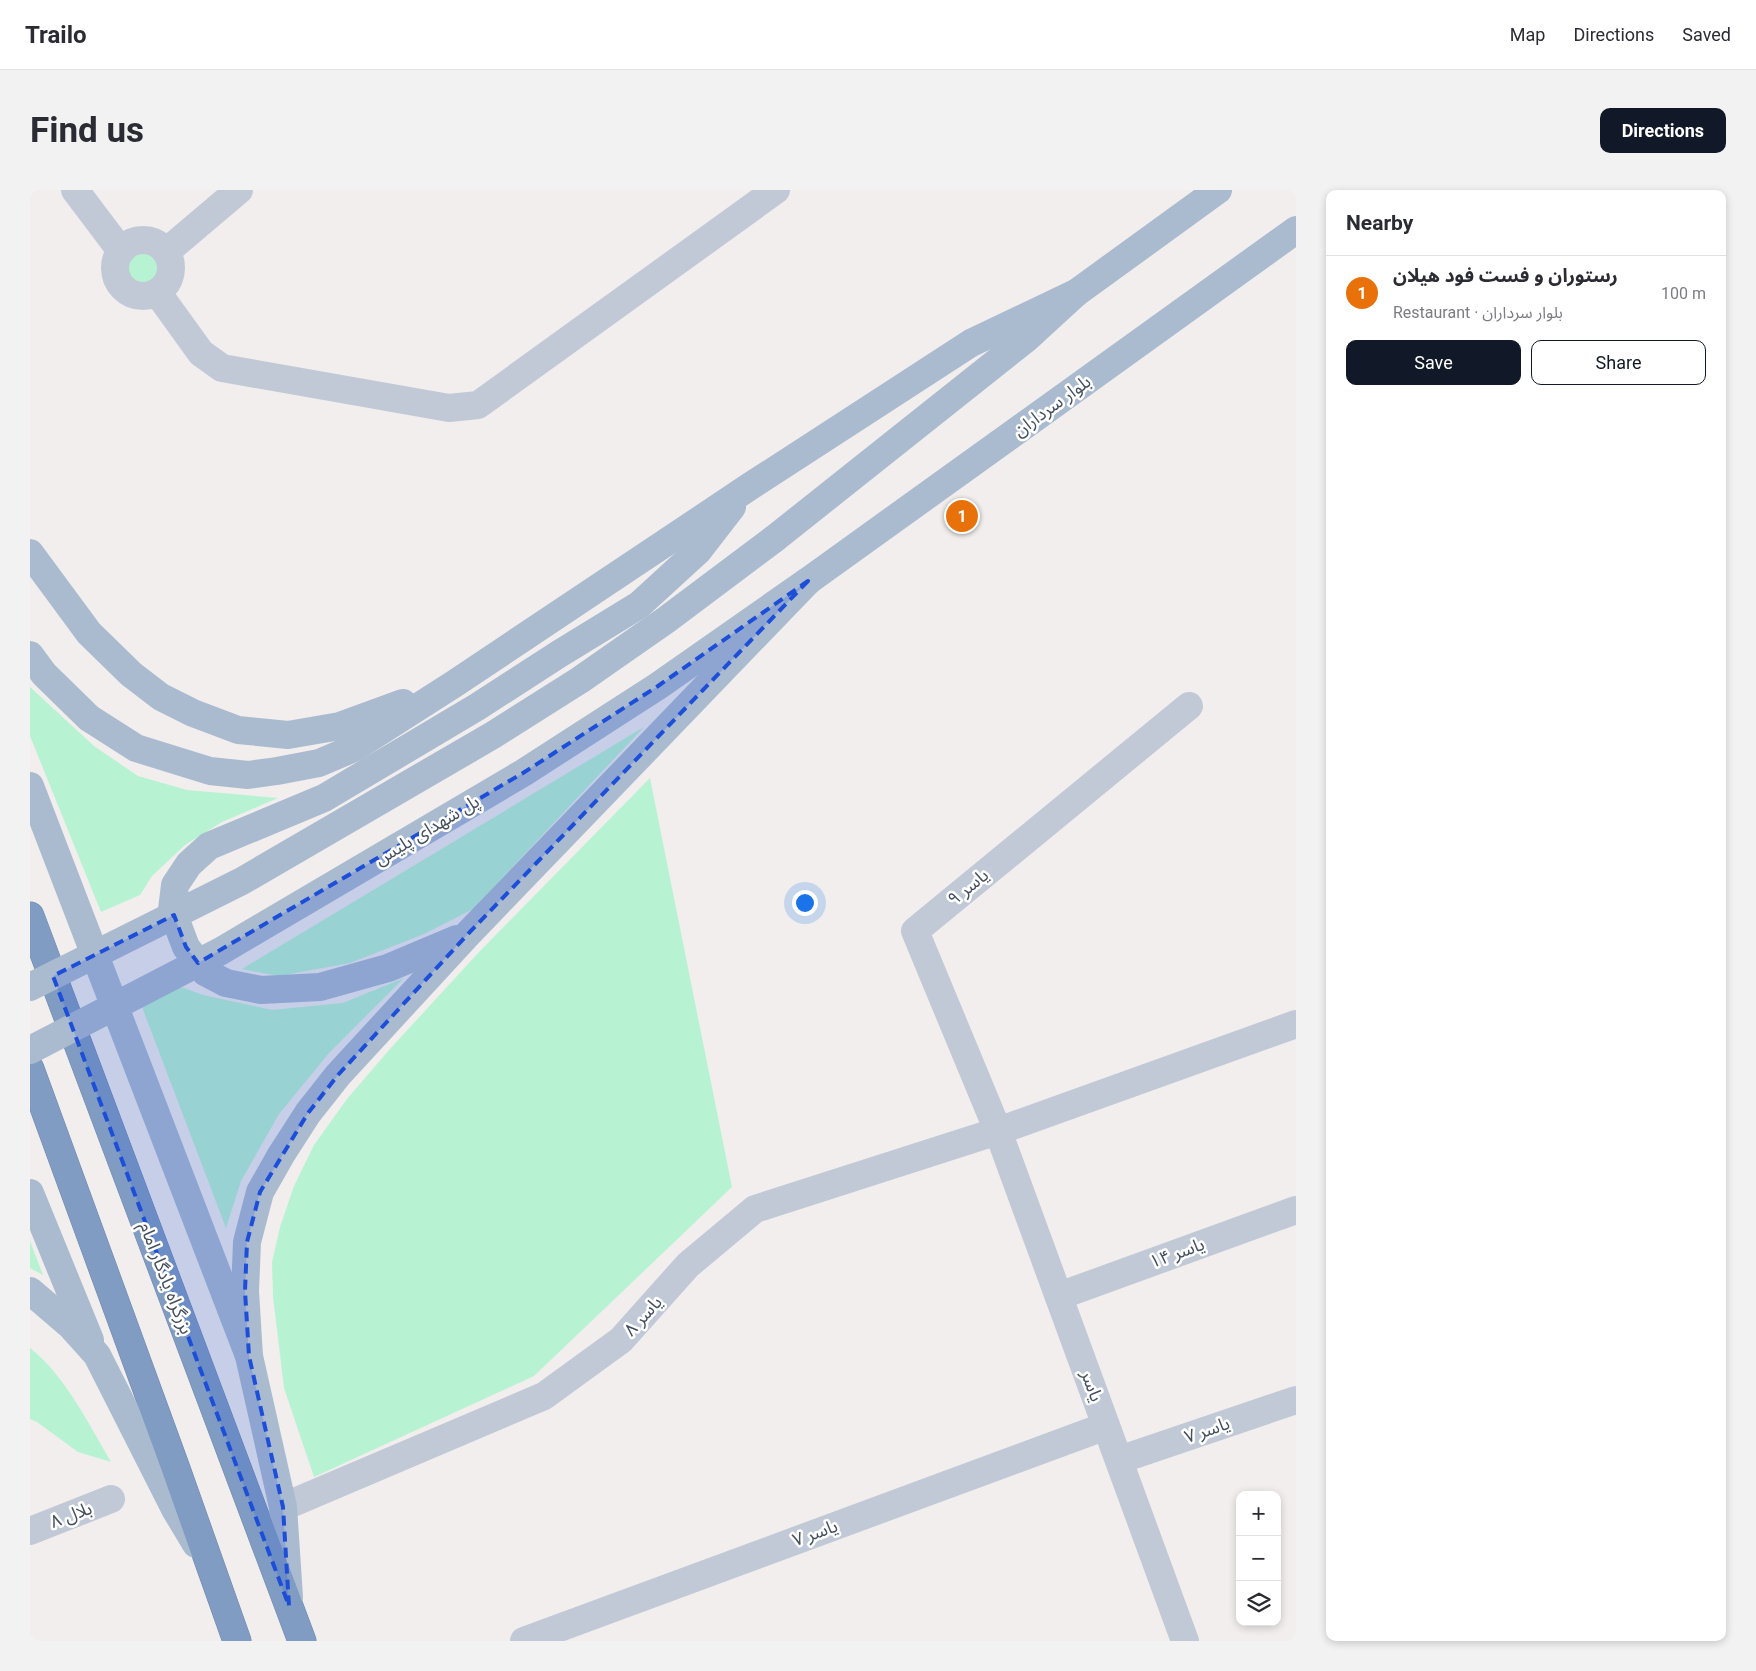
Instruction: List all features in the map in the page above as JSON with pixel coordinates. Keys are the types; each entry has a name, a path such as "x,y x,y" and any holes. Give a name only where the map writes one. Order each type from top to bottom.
{"highway":[{"name":"بزرگراه یادگار امام","path":"30,916 302,1641"},
{"path":"30,1069 237,1641"}],"main road":[{"path":"30,987 242,881 494,735 588,675 666,620 774,539 1027,338 1076,293 1218,190"},
{"name":"بلوار سرداران","path":"808,582 1296,230"},
{"path":"30,655 44,674 89,718 136,748 210,771 248,775 319,763 354,748 454,684 749,487 971,343 1076,293"},
{"path":"467,934 388,968 320,987 261,990 226,983 205,972 186,947 172,910 175,885 190,864 209,846 324,798 477,707 638,605 698,551 749,487"},
{"path":"30,553 89,632 131,674 161,697 193,713 238,730 288,735 340,726 454,684"},
{"path":"249,1356 245,1291 247,1242 260,1192 281,1154 308,1113 332,1083 467,934 808,582"},
{"name":"پل شهدای پلیس","path":"30,1050 221,951 506,783 658,686 808,582"},
{"path":"30,786 249,1356 284,1507 289,1606"},
{"path":"30,1193 97,1356 175,1510 214,1575"},
{"path":"30,1291 70,1325 97,1356"}],"street":[{"path":"75,190 127,247"},
{"path":"96,190 127,247"},
{"path":"166,252 239,190"},
{"path":"157,292 200,353 222,368 449,408 478,405 776,190"},
{"path":"142,240 160,246 166,252 171,270 164,286 157,292 139,296 130,293 122,287 116,270 117,260 127,247 142,240"},
{"name":"یاسر ۹","path":"998,1132 915,931 1189,706"},
{"name":"یاسر ۸","path":"284,1507 544,1396 621,1340 688,1265 755,1209 998,1132 1294,1031"},
{"name":"یاسر","path":"998,1132 1185,1641"},
{"name":"یاسر ۱۴","path":"1059,1296 1296,1210"},
{"name":"یاسر ۷","path":"1119,1460 1296,1400"},
{"name":"یاسر ۷","path":"524,1641 1106,1426"},
{"name":"بلال ۸","path":"30,1531 111,1499"}],"highlighted area":[{"path":"808,581 467,935 338,1075 308,1113 260,1192 247,1242 245,1291 249,1356 283,1507 289,1606 53,976 174,915 186,947 198,963 523,773 658,686"}],"green space":[{"path":"147,248 154,251 160,257 163,268 162,276 154,285 147,288 139,288 132,285 124,276 123,264 126,257 135,249"},
{"path":"30,687 94,746 138,776 187,790 278,798 222,822 185,845 152,876 140,895 101,912 30,736"},
{"path":"644,727 473,909 424,934 350,963 279,976 242,969"},
{"path":"650,778 732,1187 534,1376 314,1477 284,1388 273,1297 272,1262 280,1227 294,1186 314,1145 347,1099 389,1050 480,951"},
{"path":"404,978 329,1053 279,1114 241,1181 226,1228 142,1007 181,987 203,995 272,1010 343,1003"},
{"path":"30,1241 43,1275 30,1268"},
{"path":"30,1348 65,1386 111,1462 78,1452 30,1419"}],"place":[{"name":"رستوران و فست فود هیلان","path":"962,516"}]}
